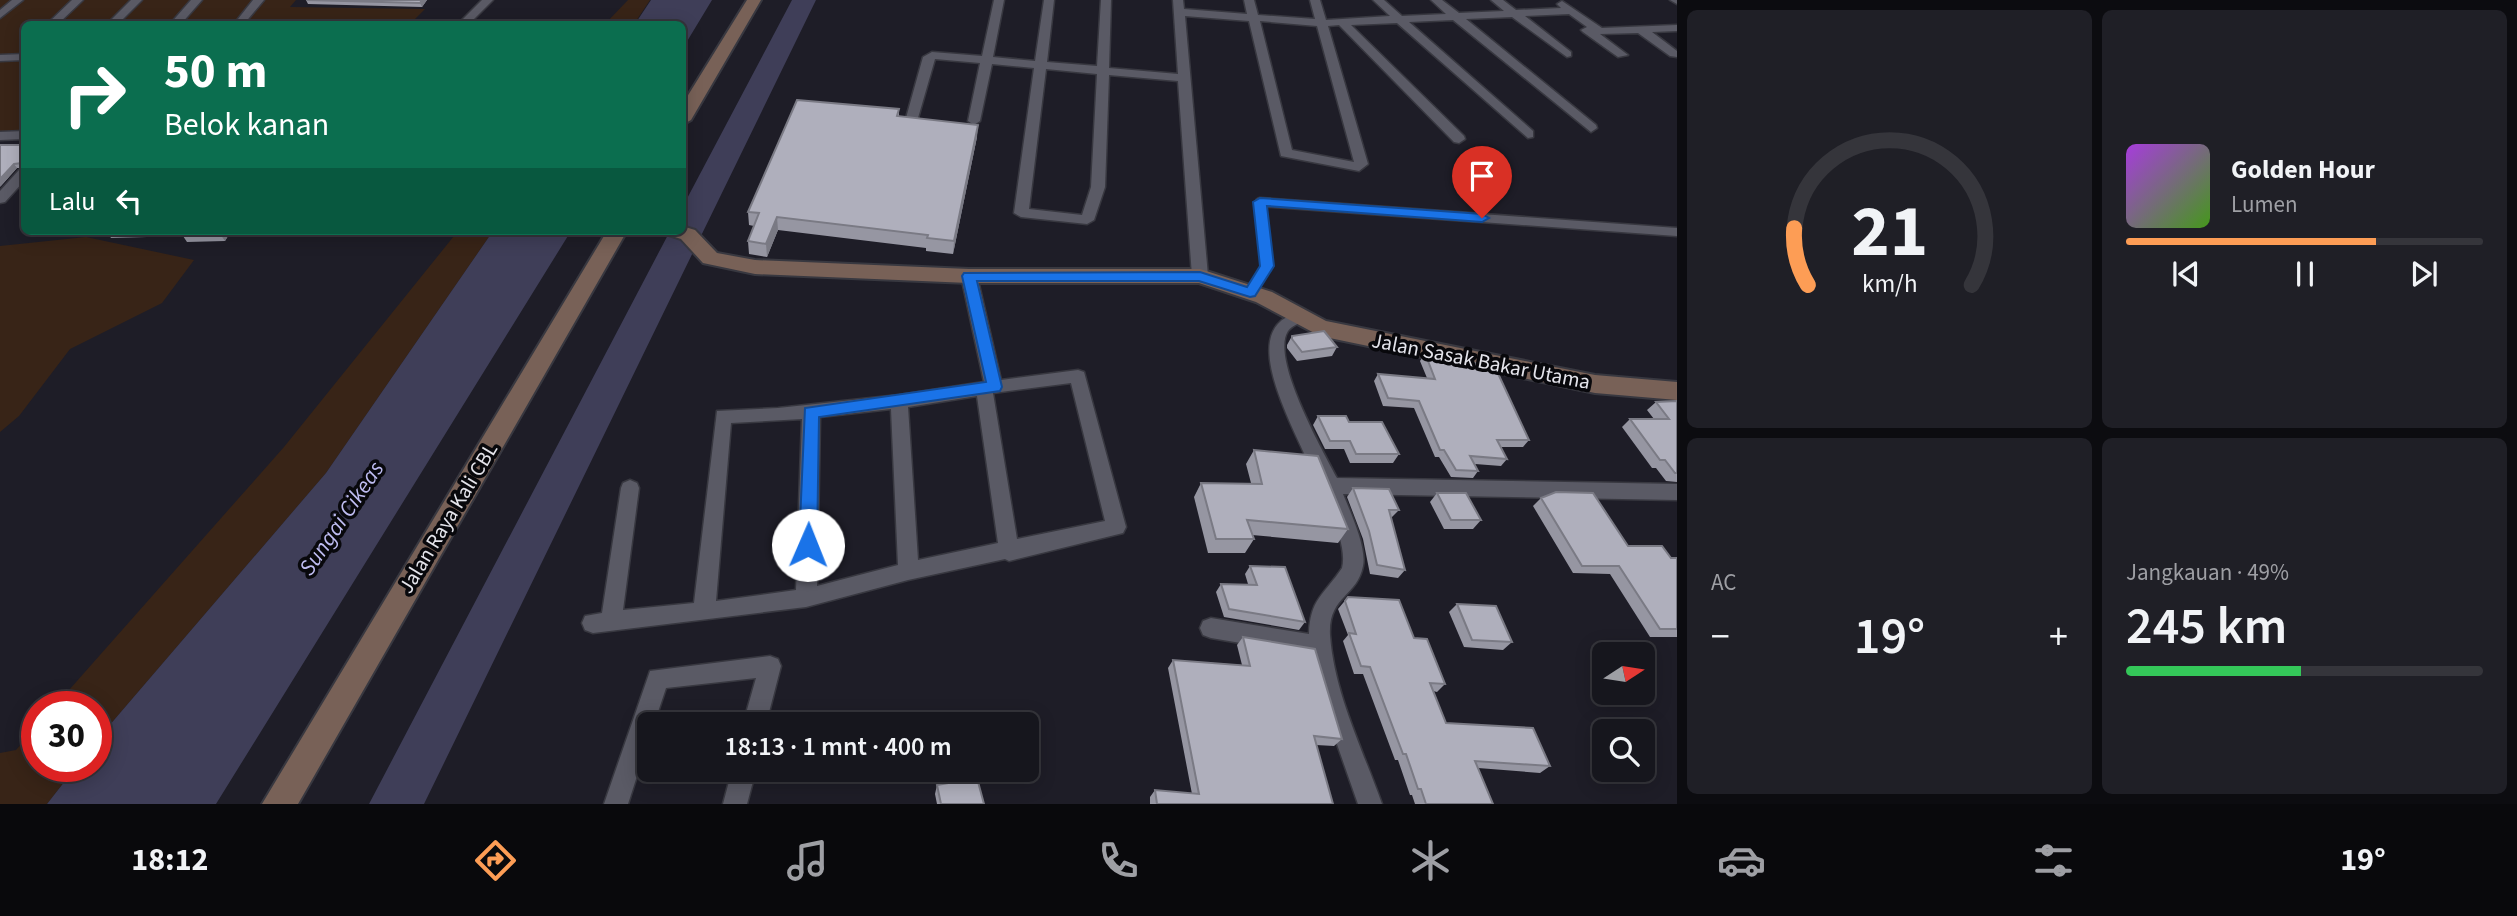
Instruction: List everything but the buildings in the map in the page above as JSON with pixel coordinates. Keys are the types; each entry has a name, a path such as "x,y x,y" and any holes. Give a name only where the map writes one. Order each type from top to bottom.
{"main road":[{"path":"686,113 754,0"},
{"name":"Jalan Raya Kali CBL","path":"279,804 615,235"},
{"name":"Jalan Sasak Bakar Utama","path":"684,235 710,258 755,267 969,276 1200,276 1250,293 1320,328 1595,384 1677,391"}],"street":[{"path":"55,21 78,0"},
{"path":"115,21 137,0"},
{"path":"178,21 197,0"},
{"path":"242,21 259,0"},
{"path":"466,21 488,0"},
{"path":"974,121 999,0"},
{"path":"1049,0 1021,213 1087,220 1097,192 1106,0"},
{"path":"1250,0 1286,153 1359,166 1361,164 1315,0"},
{"path":"1378,0 1528,134"},
{"path":"1436,0 1591,128"},
{"path":"1496,0 1567,54"},
{"path":"0,4 16,2"},
{"path":"0,15 16,2"},
{"path":"1200,276 1179,6 1253,19 1322,23 1514,14 1563,7 1600,31 1677,28"},
{"path":"1563,7 1622,55"},
{"path":"1343,23 1459,139"},
{"path":"1640,29 1674,54"},
{"path":"0,58 21,54"},
{"path":"912,118 928,57 936,55 1185,78"},
{"path":"0,136 21,135"},
{"path":"0,199 21,176"},
{"path":"969,276 989,388 1009,552"},
{"path":"1289,313 1278,329 1274,352 1282,382 1331,486 1353,562 1353,570 1326,600 1320,613 1318,646 1370,804"},
{"path":"630,488 602,622 704,612 806,597 908,571 1009,552 1116,527 1077,376 811,412 723,416 704,612"},
{"path":"899,402 908,571"},
{"path":"806,597 811,412"},
{"path":"1331,486 1677,492"},
{"path":"1211,628 1318,646"},
{"path":"647,712 659,678 770,666 758,712"},
{"path":"615,804 637,741"},
{"path":"735,804 741,782"}],"lane":[{"path":"1250,293 1267,266 1260,202 1677,232"}],"shaded area":[{"path":"0,0 296,0 290,7 425,9 413,21 21,21 21,131 0,131"},
{"path":"628,0 650,0 636,21 608,21"},
{"path":"455,235 490,235 326,473 112,722 112,691 68,691 284,447"},
{"path":"86,237 194,260 162,303 70,349 19,416 0,432 0,246"},
{"path":"21,744 21,782 64,782 47,804 0,804 0,753 16,750"}],"water":[{"path":"651,0 712,0 686,43 686,21 637,21"},
{"name":"Sungai Cikeas","path":"490,235 569,235 216,804 47,804 64,782 112,782 112,722 326,473"}],"waterway":[{"path":"686,233 804,0"},
{"path":"396,804 685,235"}],"route":[{"path":"808,545 811,412 994,387 969,276 1200,276 1250,293 1267,266 1260,202 1482,218"}]}
